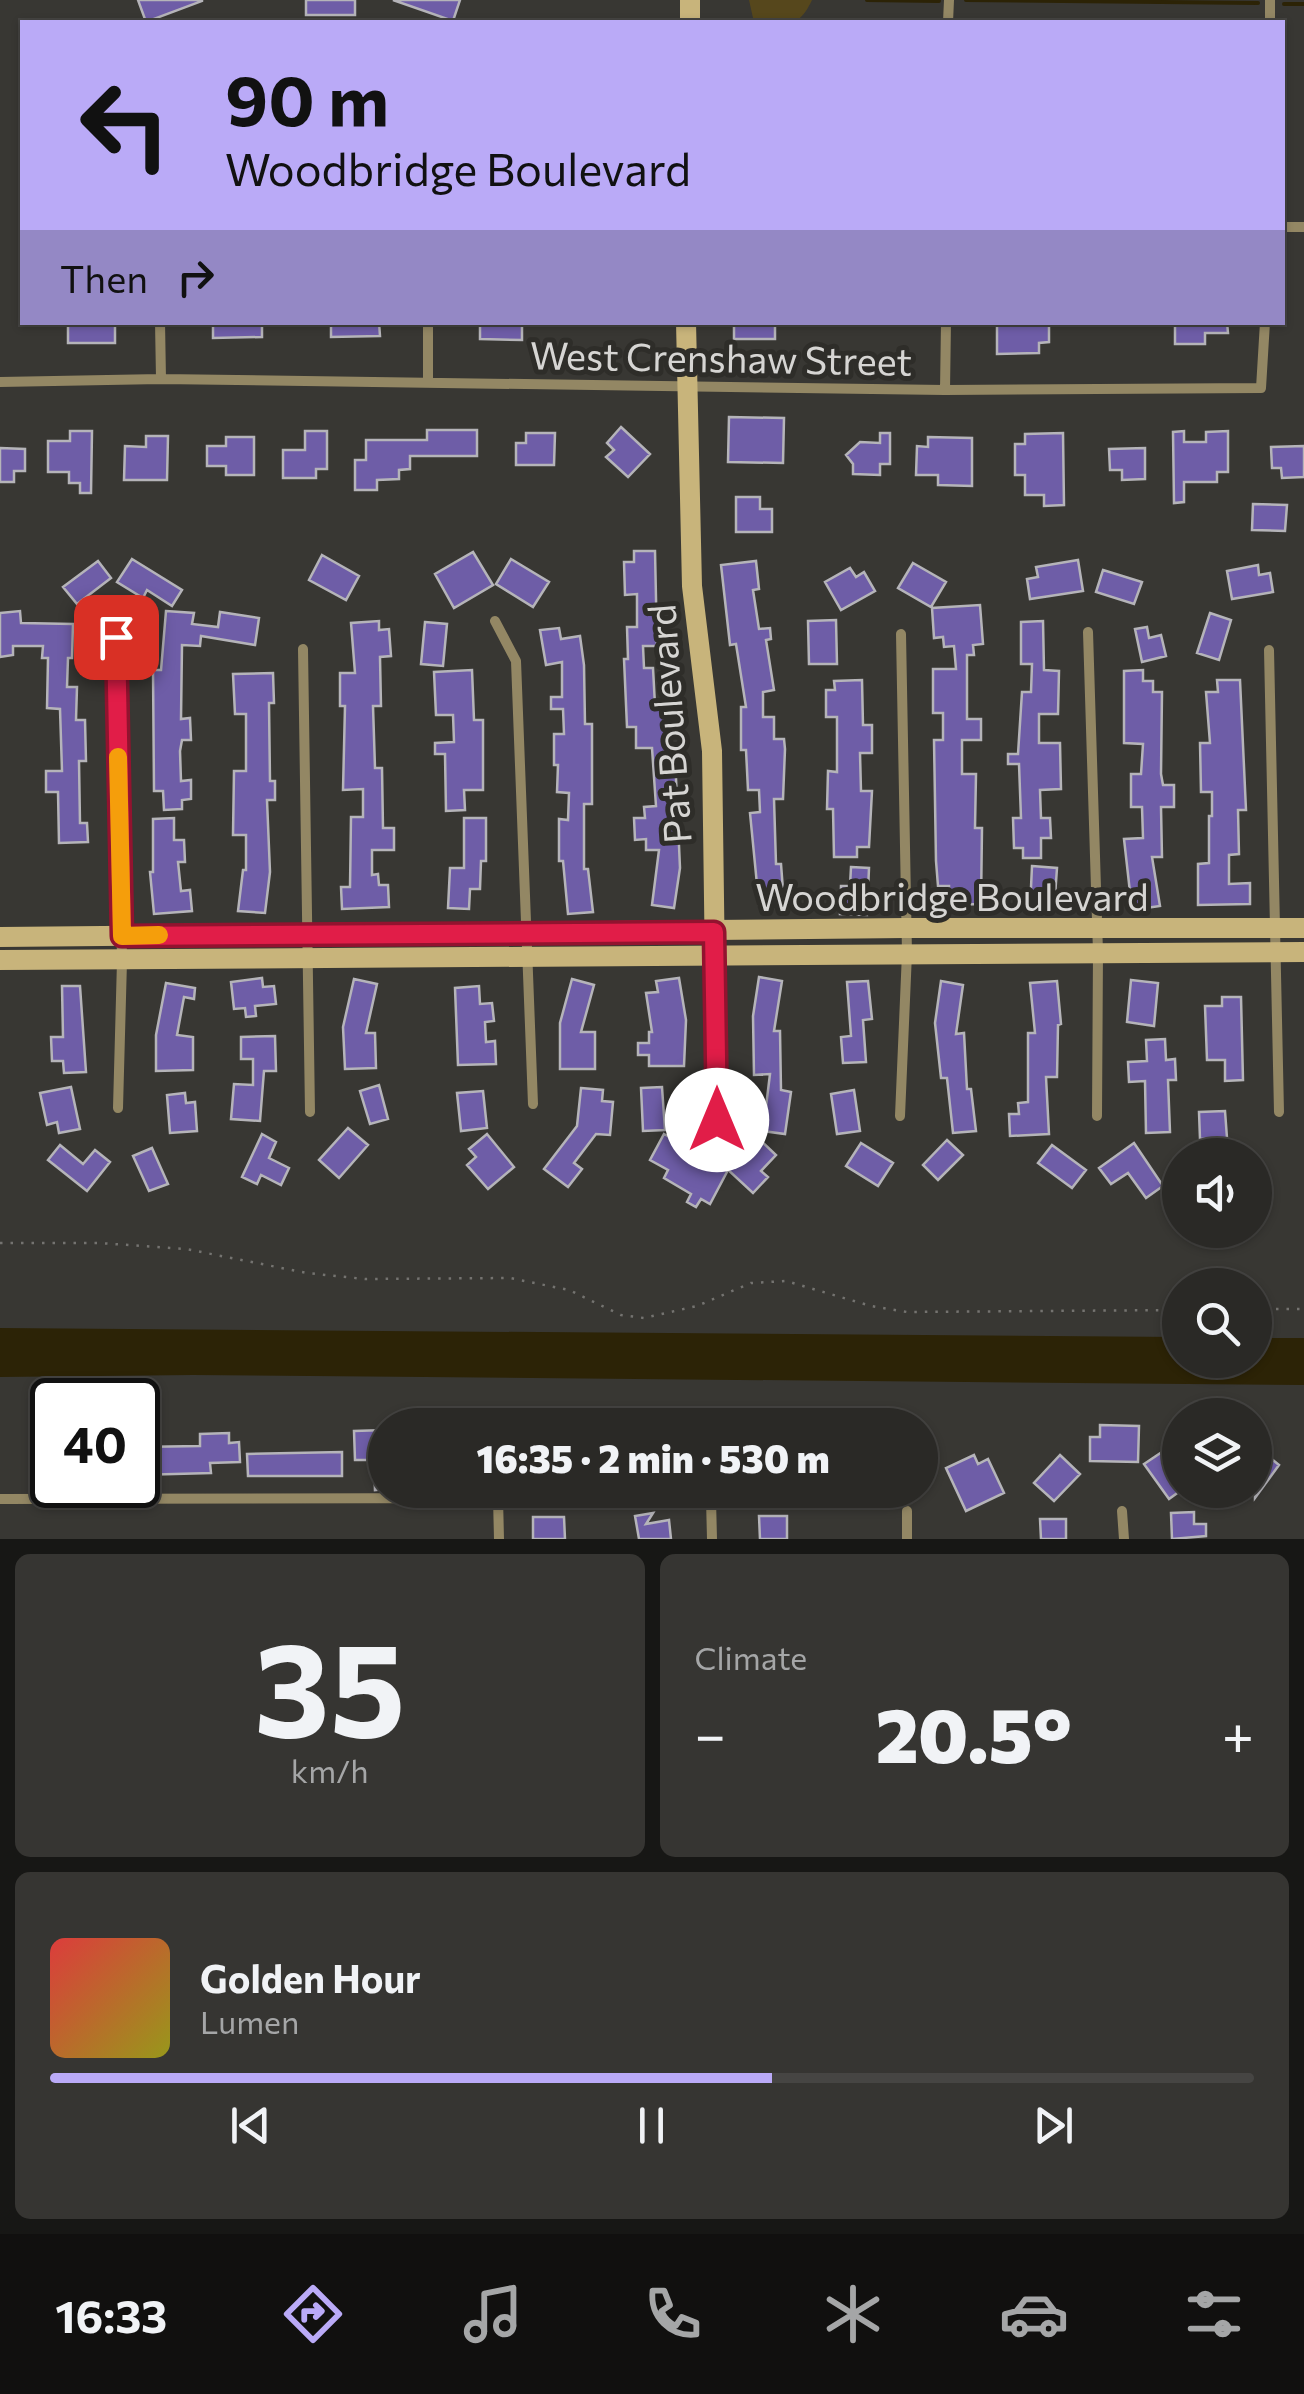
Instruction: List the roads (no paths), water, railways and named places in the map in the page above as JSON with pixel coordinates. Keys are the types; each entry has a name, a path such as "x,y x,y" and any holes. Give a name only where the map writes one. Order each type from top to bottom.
{"street":[{"path":"160,325 161,379"},
{"path":"428,325 428,382"},
{"name":"Pat Boulevard","path":"686,325 692,586 712,751 717,1120"},
{"path":"945,390 946,325"},
{"name":"West Crenshaw Street","path":"0,382 161,379 945,390 1261,388 1265,325"},
{"path":"495,620 516,661 533,1104"},
{"path":"1088,632 1098,952 1097,1116"},
{"path":"900,1116 907,953 901,634"},
{"path":"116,637 122,936 118,1108"},
{"path":"303,649 310,1112"},
{"path":"1269,650 1279,1112"},
{"name":"Woodbridge Boulevard","path":"0,937 1304,928"},
{"name":"Woodbridge Boulevard","path":"0,960 1304,952"},
{"path":"0,1499 498,1498 499,1539"},
{"path":"711,1508 712,1539"},
{"path":"907,1511 907,1539"},
{"path":"1122,1511 1124,1539"}],"waterway":[{"path":"867,0 939,1"},
{"path":"966,0 1258,3"},
{"path":"1284,4 1304,4"}]}
